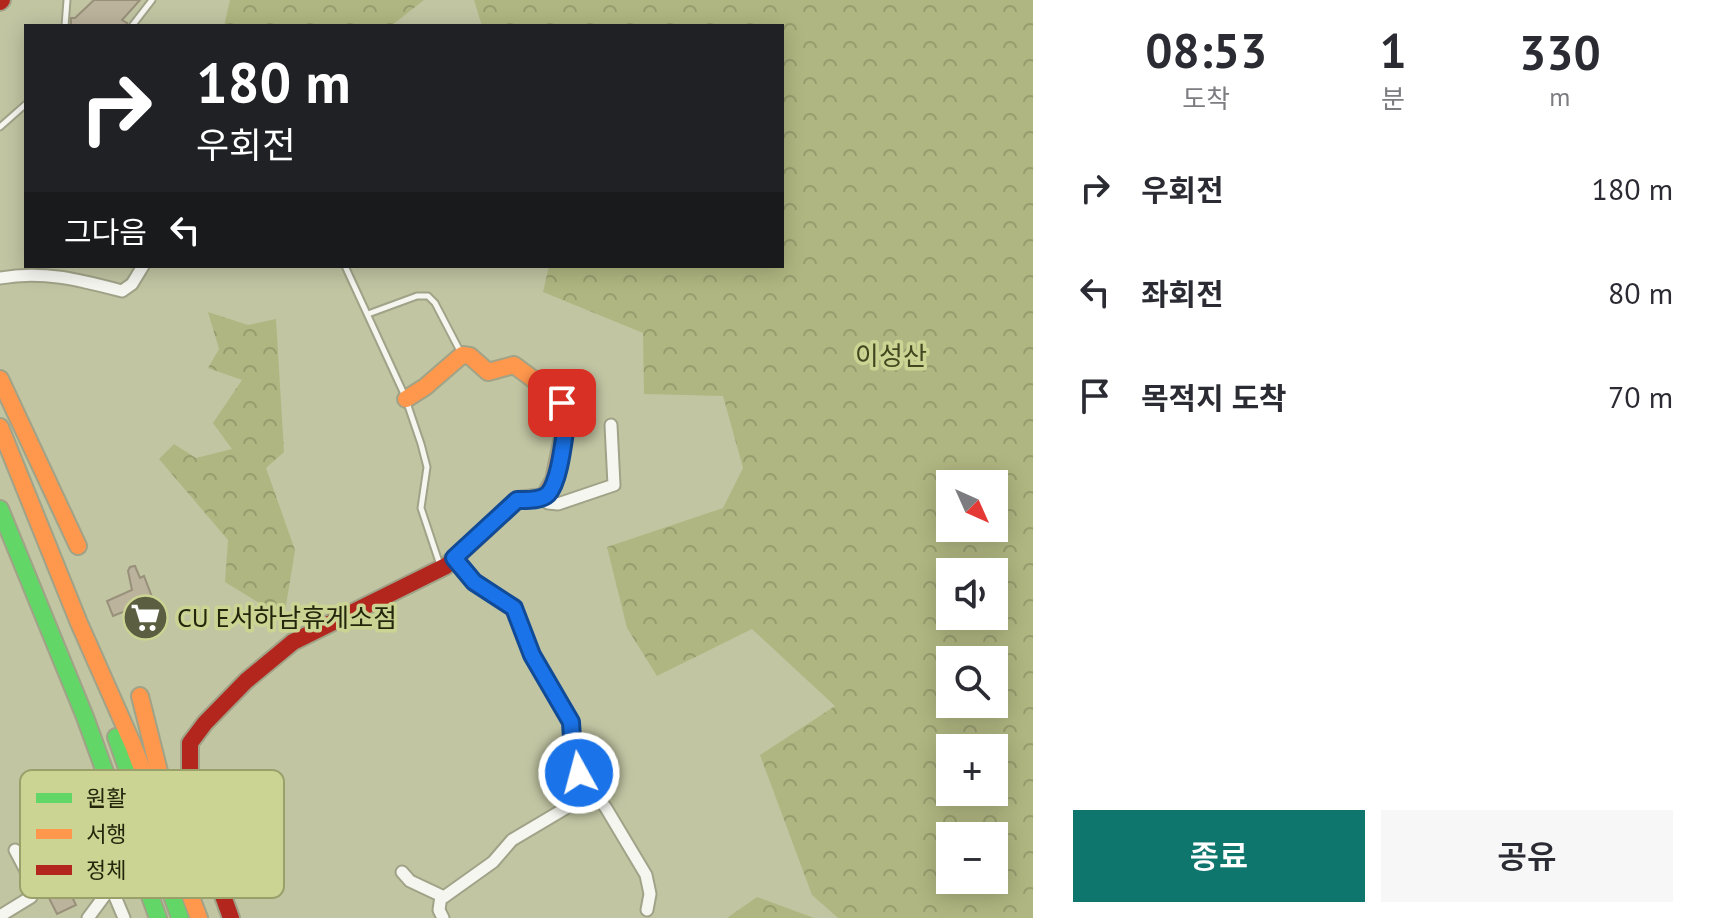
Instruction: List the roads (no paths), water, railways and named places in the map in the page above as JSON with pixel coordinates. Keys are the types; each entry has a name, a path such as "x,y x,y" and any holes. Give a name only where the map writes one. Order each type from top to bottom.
{"main road":[{"path":"191,770 188,754 190,743 205,723 246,681 293,642 448,563 517,500 544,497 549,493 568,413 552,393 514,365 488,372 470,356 462,355 406,399"},
{"path":"0,379 78,546"},
{"path":"0,427 143,770"},
{"path":"0,509 104,770"},
{"path":"79,623 127,770"},
{"path":"140,696 159,770"},
{"path":"151,898 158,918"},
{"path":"173,898 180,918"},
{"path":"192,898 199,918"},
{"path":"225,898 231,918"}],"street":[{"path":"0,278 39,273 122,291 132,284 142,268"},
{"path":"544,497 548,503 558,504 614,485 611,425"},
{"path":"448,563 514,608 532,655 571,722 573,755 579,773 606,808 646,875 650,894 647,910"},
{"path":"402,872 410,881 444,897 493,862 512,840 566,808 588,787"},
{"path":"15,850 20,859"},
{"path":"441,896 439,910 443,918"},
{"path":"0,916 29,898"},
{"path":"88,918 103,898"},
{"path":"116,898 124,918"}],"lane":[{"path":"65,24 67,0"},
{"path":"134,24 152,0"},
{"path":"0,127 24,106"},
{"path":"346,268 406,399 427,467 421,508 448,563"},
{"path":"368,314 417,296 428,296 435,303 462,355"}],"place":[{"name":"CU E서하남휴게소점","path":"146,618"}],"park label":[{"name":"이성산","path":"891,356"}]}
